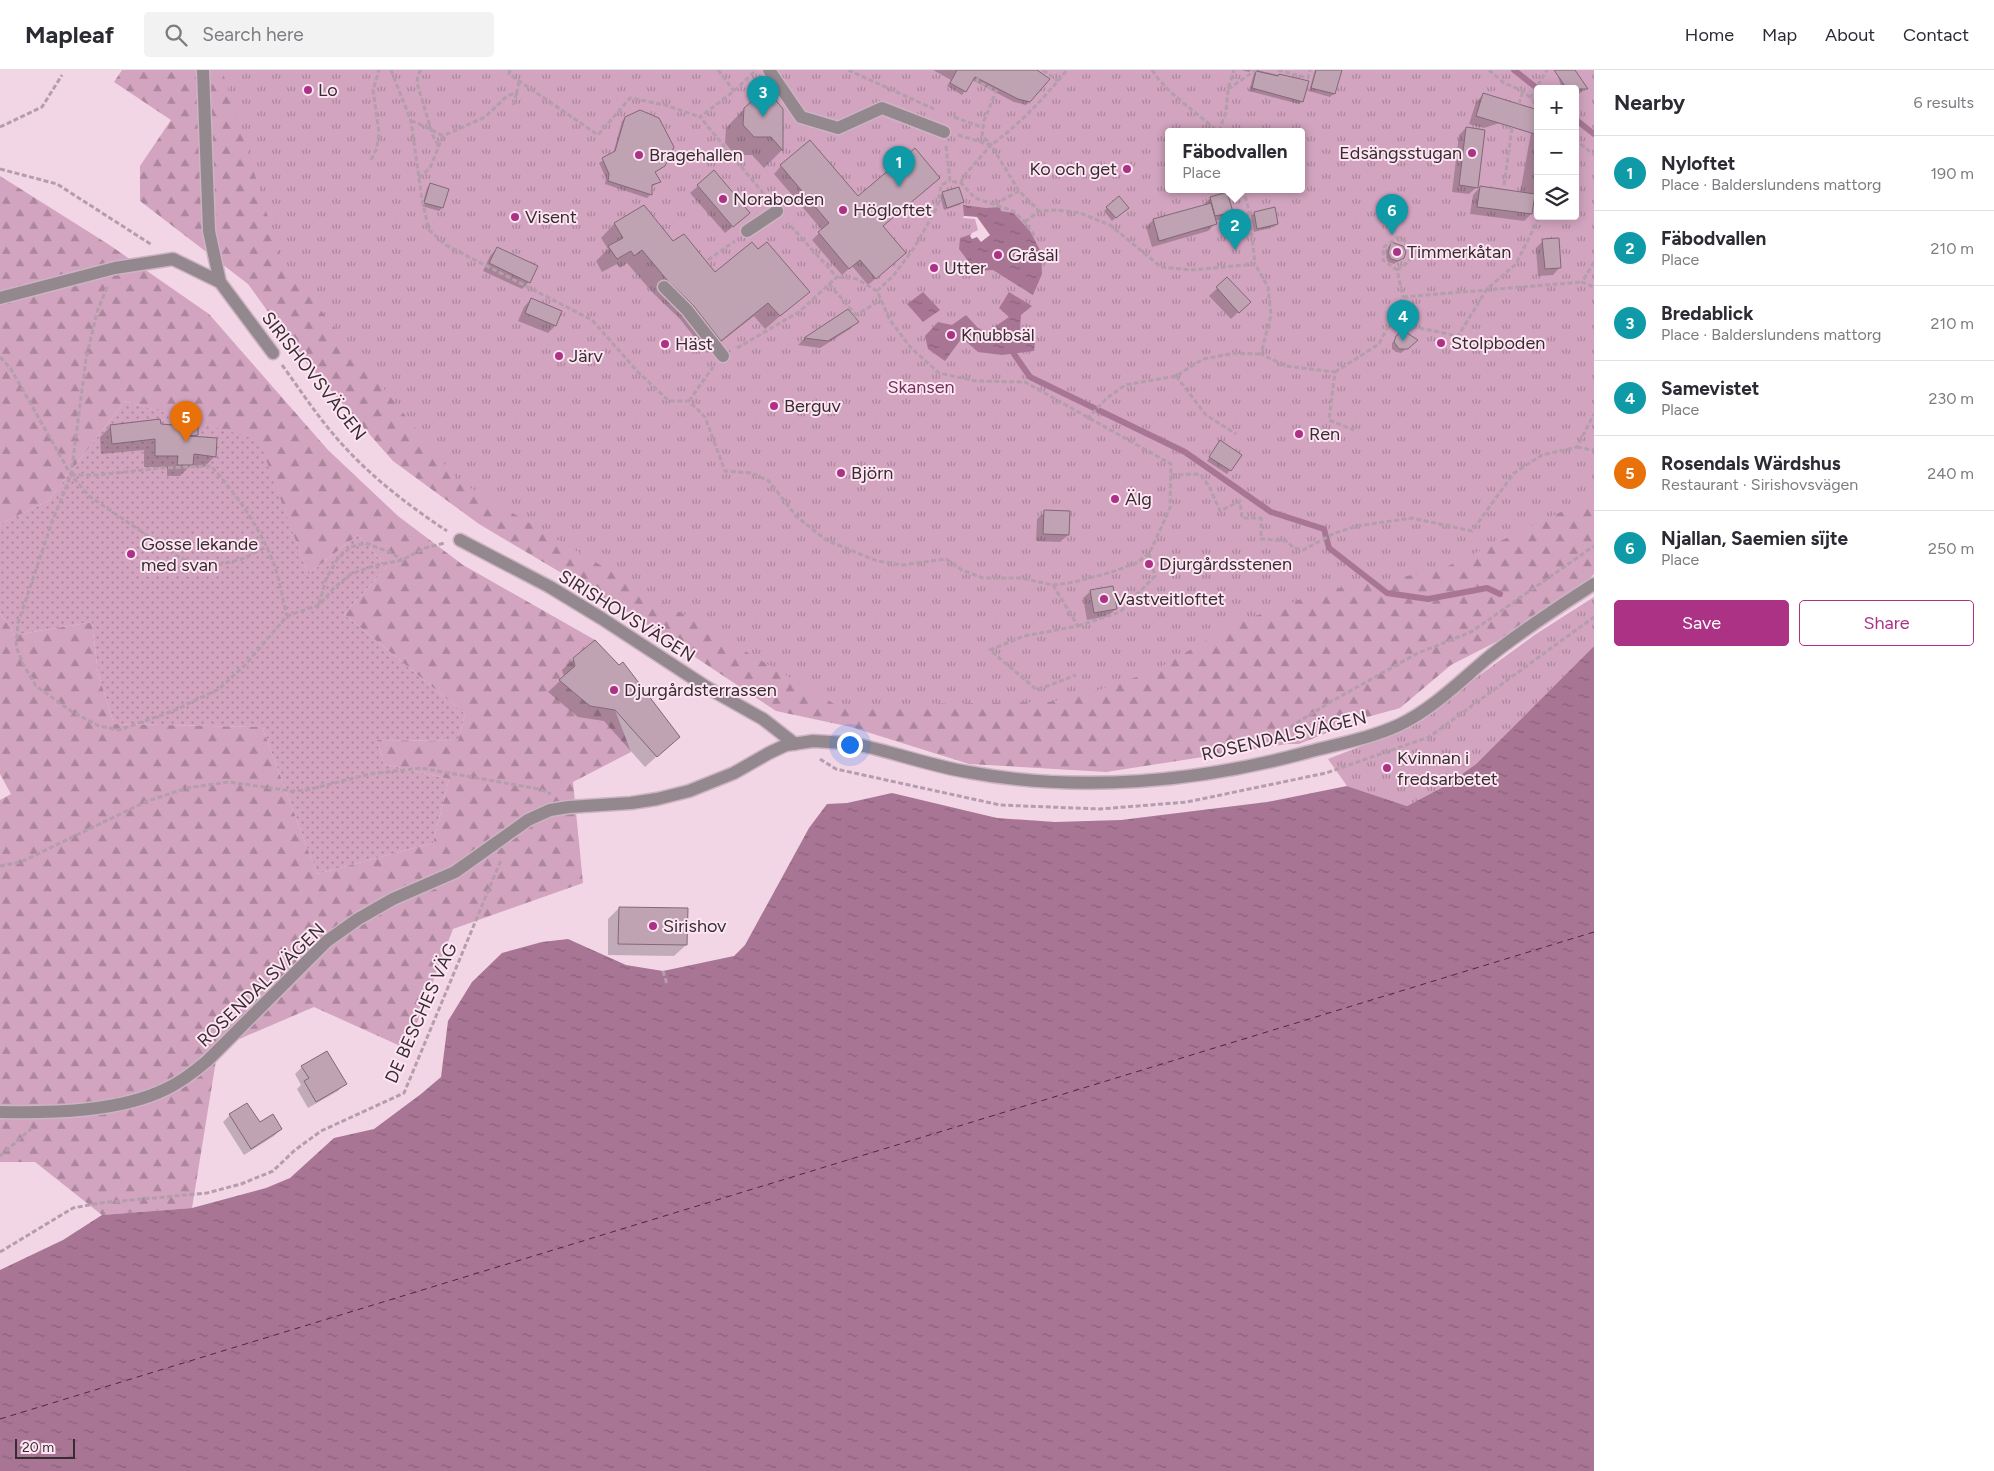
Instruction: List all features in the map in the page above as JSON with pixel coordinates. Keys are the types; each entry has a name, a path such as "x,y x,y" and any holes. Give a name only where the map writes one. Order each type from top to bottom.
{"street":[{"name":"SIRISHOVSVÄGEN","path":"203,70 209,231 220,282 246,319 273,352"},
{"path":"769,70 801,117 838,128 882,108 944,132"},
{"path":"747,231 778,211"},
{"path":"0,298 114,268 173,259 220,282"},
{"path":"664,287 687,310 723,356"},
{"name":"SIRISHOVSVÄGEN","path":"460,540 550,587 708,688 763,719 796,744"},
{"name":"ROSENDALSVÄGEN","path":"0,1112 92,1109 120,1104 165,1090 186,1078 207,1061 327,941 358,919 393,899 455,872 528,820 550,810 640,801 689,791 734,773 769,753 796,744 813,742 847,743 967,772 1009,778 1063,781 1152,780 1196,775 1295,756 1398,725 1425,709 1516,636 1594,584"}],"path":[{"path":"371,160 377,148 379,132 373,90 379,70"},
{"path":"421,70 417,83 433,136 439,147"},
{"path":"510,70 509,74 598,135 630,98 666,105 700,117"},
{"path":"718,70 734,91"},
{"path":"848,70 942,112"},
{"path":"1043,70 1058,81"},
{"path":"961,183 963,177 992,145 1006,134 1067,70"},
{"path":"1152,70 1157,78 1214,128"},
{"path":"1219,128 1226,112 1228,89 1234,70"},
{"path":"1228,89 1256,70"},
{"path":"1278,70 1308,78 1310,70"},
{"path":"1489,70 1504,83 1523,91 1534,102"},
{"path":"1530,98 1547,70"},
{"path":"393,71 411,120 429,230 446,245 592,320 638,372 669,401 689,401 705,417 725,471 751,473 769,481 796,516 826,540 877,561 902,564 946,560 962,570 983,578 1021,578 1053,585 1074,582 1112,572 1136,563 1149,554 1170,508 1171,464 1087,419 1025,382 976,381 939,373 911,348 890,320 877,291 857,279 837,277"},
{"path":"0,127 42,107 62,75"},
{"path":"978,78 977,81 996,91 982,136 992,145 1019,191 1039,212"},
{"path":"512,105 519,81"},
{"path":"1519,104 1523,91"},
{"path":"419,178 430,168 443,136 485,117 507,96 517,92"},
{"path":"950,116 984,128"},
{"path":"411,120 443,136"},
{"path":"1504,185 1512,128"},
{"path":"950,181 944,132 972,138 992,145"},
{"path":"1579,142 1594,154"},
{"path":"0,169 57,184 173,259"},
{"path":"877,291 893,276 914,248 937,208 941,185 950,181 961,183 975,198 1014,211 1025,222 1036,238"},
{"path":"995,205 1019,191"},
{"path":"1244,193 1249,210 1255,264 1268,287 1271,315 1261,354"},
{"path":"1025,222 1039,212 1056,210 1080,213 1110,225 1161,267 1192,270 1255,264"},
{"path":"1390,322 1458,336 1487,289 1516,264 1538,220"},
{"path":"708,260 747,231"},
{"path":"1087,419 1107,398 1126,385 1176,376 1203,359 1235,353 1261,354 1286,366 1335,372 1379,344 1403,297 1397,270 1383,260 1384,247 1398,237 1408,243 1413,255 1397,270"},
{"path":"1582,282 1594,262"},
{"path":"114,268 97,312 86,359 71,475 52,522 18,623 16,646 23,664 36,686 71,711 99,726 118,730 173,711 219,689 246,664 287,616 319,605 351,574 373,566 402,560 425,548 460,540"},
{"path":"1403,297 1582,282 1594,287"},
{"path":"829,284 855,316 881,300"},
{"name":"SIRISHOVSVÄGEN","path":"273,352 334,436 365,467 408,505 460,540"},
{"path":"0,357 11,369 71,475 89,496 179,557 197,565 218,565 242,559 266,547"},
{"path":"1335,372 1329,420 1354,430"},
{"path":"1176,376 1206,415 1236,434"},
{"path":"1577,447 1594,414"},
{"path":"1170,475 1200,474 1209,486 1220,511 1240,501 1242,518 1261,518 1261,539 1286,541 1294,548 1303,550 1335,533 1357,526 1412,518 1472,531 1514,473 1542,455 1577,447 1594,449"},
{"path":"71,475 97,475 161,468 211,466 230,488 256,526 275,568 287,616"},
{"path":"319,605 326,579 338,558 351,547 365,543 392,553 402,560"},
{"path":"1252,765 1261,745 1332,701 1418,654 1471,632 1594,546"},
{"path":"1076,675 1037,690 990,650 1024,636 1078,626 1120,612 1156,576 1149,554"},
{"path":"1053,585 1078,626"},
{"path":"796,744 836,768 1000,805 1100,809 1187,802 1326,773 1429,737 1594,617"},
{"path":"0,866 21,862 145,802 187,788 229,782 292,792 308,790 370,774 421,768 550,792 562,808"},
{"name":"DE BESCHES VÄG","path":"0,1252 73,1208 100,1203 207,1193 241,1184 273,1171 295,1150 321,1131 404,1093 501,860 501,839"},
{"path":"664,971 667,984"},
{"path":"0,1156 34,1126 37,1111"}],"green space":[{"name":"Skansen","path":"122,70 554,70 1594,322 1594,574 1580,589 1554,602 1498,641 1451,665 1400,708 1364,718 1299,744 1287,744 1106,772 969,764 851,727 776,711 629,613 479,524 393,461 297,352 248,284 140,201 140,166 171,120 114,82"},
{"name":"Skansen","path":"222,70 1594,70 1594,496 1440,570 1323,591 1236,623 1154,671 1087,694 1049,702 836,705 457,480 282,262"},
{"path":"0,176 108,244 209,314 328,450 398,516 463,565 595,640 573,658 575,666 559,680 590,706 615,710 631,752 573,782 583,883 453,929 407,1049 314,1007 218,1048 192,1208 102,1215 35,1162 0,1162 0,800 11,794 0,774 0,613 15,635 92,622 98,673 114,724 262,727 317,874 433,843 449,779 384,764 377,740 458,741 465,714 344,614 387,567 358,535 308,574 259,440 125,401 48,501 0,524"},
{"path":"125,401 260,440 308,574 358,535 387,567 344,614 465,714 458,741 377,740 384,764 449,779 433,843 317,874 262,727 114,724 98,673 92,622 15,635 0,613 0,524 48,501"},
{"path":"1594,597 1594,646 1476,764 1445,786 1407,806 1347,786 1328,759 1394,733 1432,710 1536,634"}],"water":[{"path":"963,205 986,208 1000,207 1001,211 1013,213 1030,231 1041,252 1042,274 1033,295 993,270 976,271 959,249 960,238 981,231 977,217 964,216"},
{"path":"923,292 940,310 923,322 907,304"},
{"path":"1009,292 1032,306 1021,315 1020,330 1035,342 1034,351 1002,355 978,352 962,338 945,361 928,349 925,336 938,322 952,325 966,315 978,328 987,332 1009,317 999,308"},
{"path":"1594,646 1594,1471 0,1471 0,1270 63,1240 102,1215 192,1208 266,1188 290,1178 334,1138 374,1129 441,1077 448,1021 472,982 502,953 542,942 568,939 626,965 663,971 734,956 745,945 809,828 827,804 847,803 892,793 997,818 1055,822 1121,820 1267,802 1347,786 1407,806 1445,786 1476,764"}],"pier":[{"path":"964,216 977,217 990,235 981,242 977,237 972,239 970,236 972,233 978,230 975,219 963,218"}],"building":[{"path":"957,70 1037,70 1050,79 1030,102 1018,99 975,77 966,92 950,83"},
{"path":"1316,70 1342,70 1335,94 1311,88"},
{"path":"1554,70 1575,70 1588,89 1579,89 1579,85 1564,85"},
{"path":"1256,71 1309,81 1303,102 1252,88"},
{"path":"1483,93 1534,109 1534,134 1476,116"},
{"path":"757,97 773,97 783,109 783,151 771,137 754,137 743,125 744,108"},
{"name":"Bragehallen","path":"640,110 659,118 674,147 665,166 655,172 661,182 652,185 652,195 608,181 609,174 602,158 615,151 625,117"},
{"name":"Edsängsstugan","path":"1466,127 1485,130 1478,188 1459,185"},
{"name":"Högloftet","path":"810,140 858,196 915,148 940,178 883,226 906,253 876,279 860,260 849,269 818,232 829,223 780,165"},
{"name":"Noraboden","path":"714,170 750,213 733,227 697,185"},
{"path":"430,183 449,189 443,208 424,203"},
{"path":"1480,186 1534,194 1532,214 1477,207"},
{"path":"959,187 964,202 947,208 942,192"},
{"path":"1227,193 1233,212 1215,216 1210,197"},
{"path":"1119,196 1129,208 1116,218 1106,207"},
{"path":"1211,203 1217,224 1159,241 1153,219"},
{"path":"644,205 673,241 684,234 715,272 752,242 758,249 767,242 810,292 780,316 768,303 721,341 693,305 667,280 642,250 634,256 631,251 617,259 608,246 623,238 614,223"},
{"path":"1275,207 1278,224 1257,229 1254,212"},
{"path":"1559,238 1561,268 1545,269 1542,239"},
{"name":"Timmerkåtan","path":"1391,242 1403,246 1406,252 1404,258 1398,261 1391,259 1388,253"},
{"path":"497,247 538,266 530,283 489,263"},
{"path":"1227,277 1251,302 1239,313 1216,287"},
{"path":"531,298 562,311 556,326 525,313"},
{"path":"848,309 859,322 828,341 804,338"},
{"path":"1401,332 1407,333 1418,340 1408,349 1399,349 1394,342 1396,336"},
{"path":"160,419 161,424 198,427 198,435 190,436 217,438 216,457 194,454 193,465 177,465 178,456 155,456 155,439 112,444 110,425"},
{"path":"1220,440 1242,455 1231,471 1209,457"},
{"path":"1044,510 1070,511 1069,535 1043,534"},
{"name":"Vastveitloftet","path":"1113,586 1117,609 1094,613 1090,590"},
{"path":"595,640 619,665 623,662 680,737 657,757 615,710 590,706 559,680 575,666 573,658"},
{"name":"Sirishov","path":"619,907 688,908 687,945 618,944"},
{"path":"327,1051 347,1084 316,1102 304,1081 309,1078 301,1066"},
{"path":"247,1103 260,1122 273,1114 282,1129 251,1149 229,1114"}],"waterway":[{"path":"1514,70 1534,86"},
{"path":"1579,122 1594,134"},
{"path":"1014,354 1030,377 1185,452 1271,512 1324,529 1329,548 1387,593 1428,599 1487,588 1500,594"}],"ferry route":[{"path":"0,1419 1594,932"}],"place":[{"name":"Lo","path":"308,90"},
{"name":"Bredablick","path":"763,117"},
{"name":"Edsängsstugan","path":"1472,153"},
{"name":"Bragehallen","path":"639,155"},
{"name":"Ko och get","path":"1127,169"},
{"name":"Nyloftet","path":"899,187"},
{"name":"Noraboden","path":"723,199"},
{"name":"Högloftet","path":"843,210"},
{"name":"Visent","path":"515,217"},
{"name":"Njallan, Saemien sïjte","path":"1392,235"},
{"name":"Fäbodvallen","path":"1235,250"},
{"name":"Timmerkåtan","path":"1397,252"},
{"name":"Gråsäl","path":"998,255"},
{"name":"Utter","path":"934,268"},
{"name":"Knubbsäl","path":"951,335"},
{"name":"Samevistet","path":"1403,341"},
{"name":"Stolpboden","path":"1441,343"},
{"name":"Häst","path":"665,344"},
{"name":"Järv","path":"559,356"},
{"name":"Berguv","path":"774,406"},
{"name":"Ren","path":"1299,434"},
{"name":"Rosendals Wärdshus","path":"186,442"},
{"name":"Björn","path":"841,473"},
{"name":"Älg","path":"1115,499"},
{"name":"Gosse lekande med svan","path":"131,554"},
{"name":"Djurgårdsstenen","path":"1149,564"},
{"name":"Vastveitloftet","path":"1104,599"},
{"name":"Djurgårdsterrassen","path":"614,690"},
{"name":"Kvinnan i fredsarbetet","path":"1387,768"},
{"name":"Sirishov","path":"653,926"}]}
